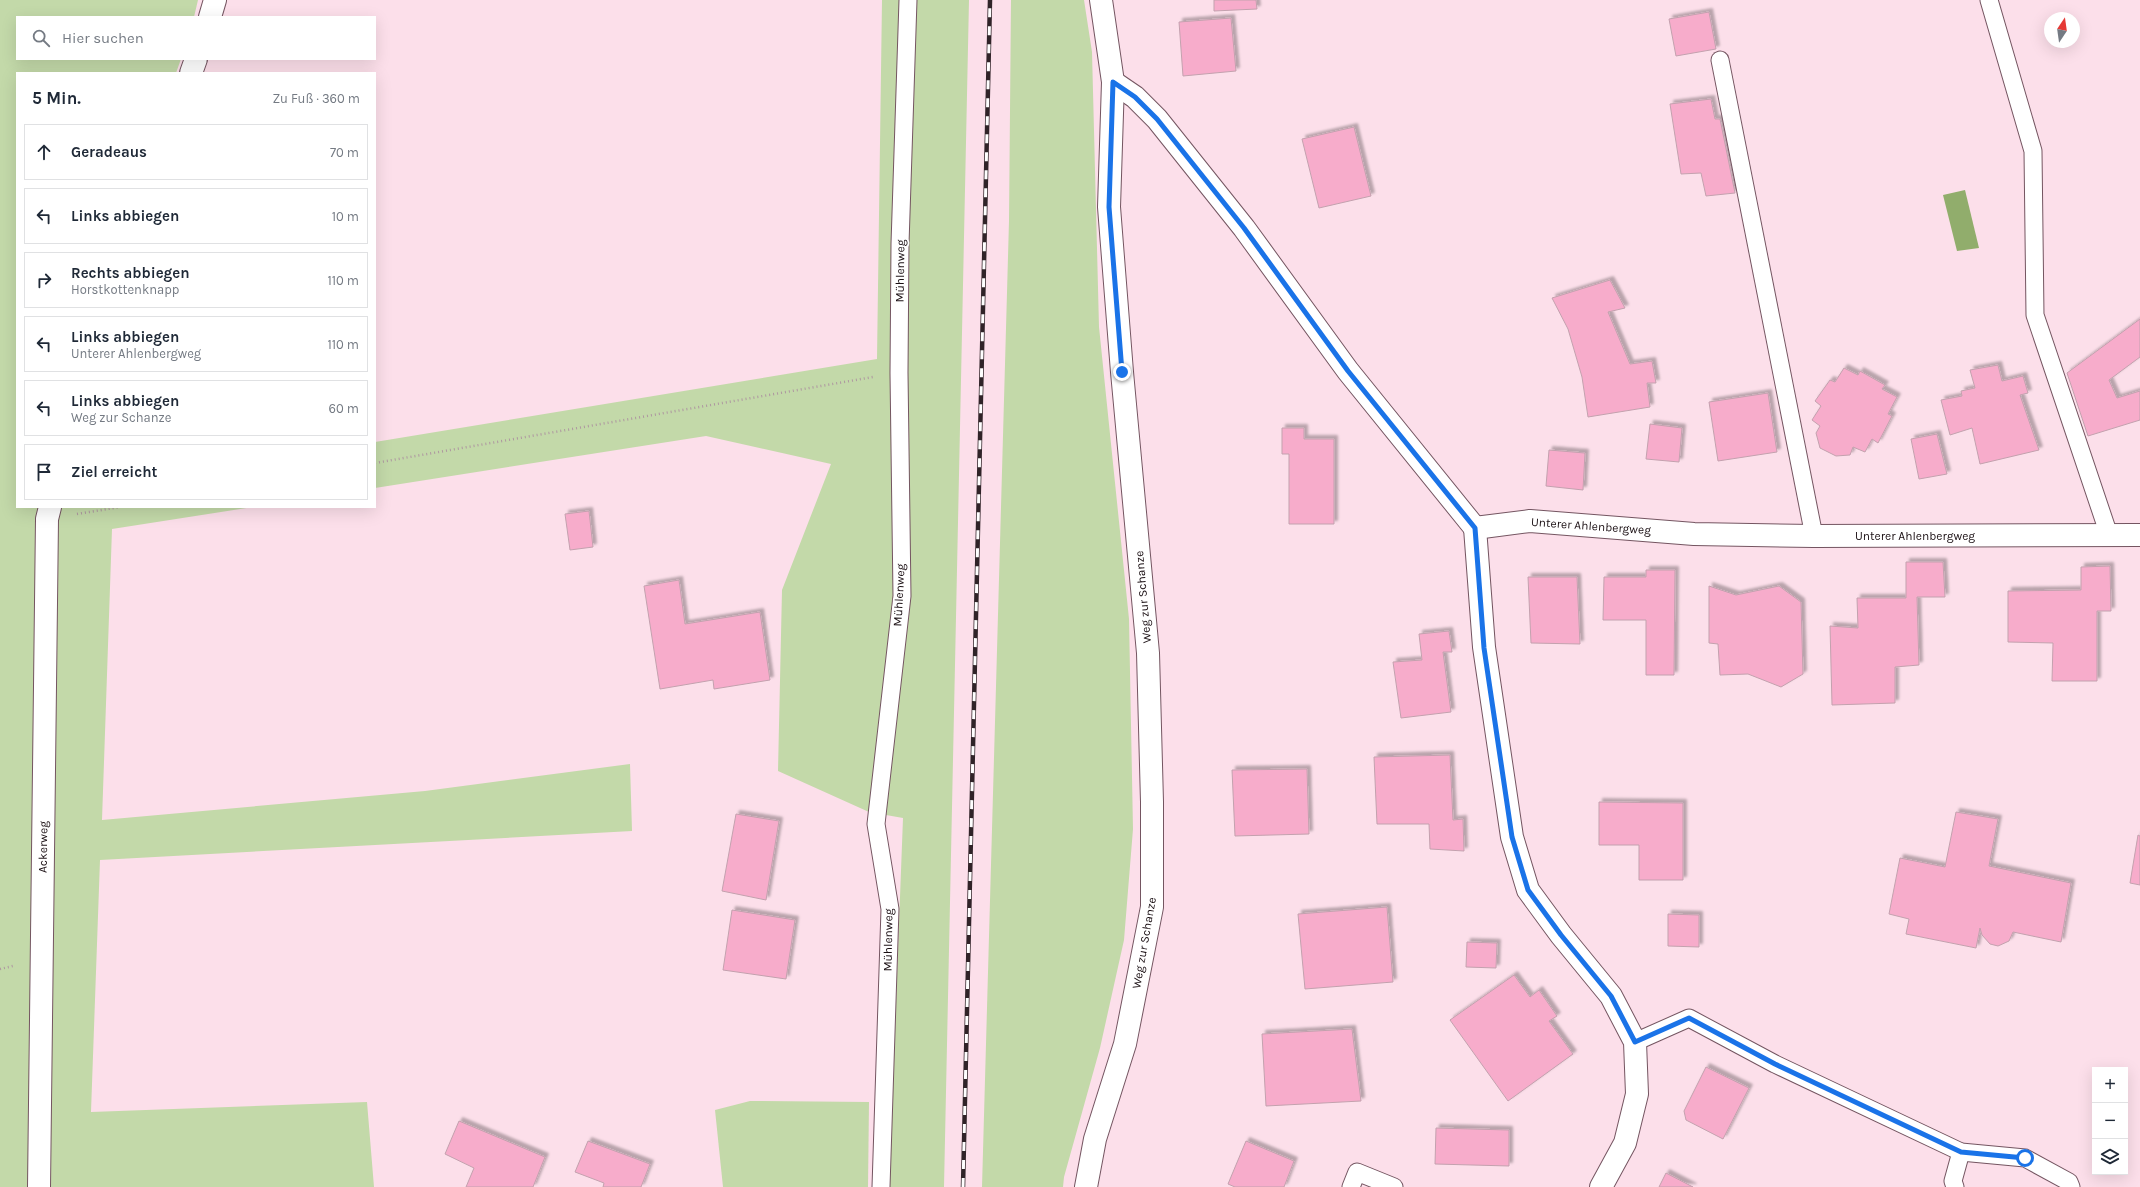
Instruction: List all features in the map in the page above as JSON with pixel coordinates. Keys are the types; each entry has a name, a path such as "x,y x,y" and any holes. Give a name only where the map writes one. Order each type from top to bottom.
{"street":[{"path":"210,16 215,0"},
{"name":"Weg zur Schanze","path":"1086,1187 1095,1139 1125,1044 1152,906 1152,802 1148,653 1122,372 1109,207 1113,82 1101,0"},
{"path":"191,72 196,60"},
{"path":"1113,82 1135,97 1157,119 1244,228 1348,371 1475,528 1484,648 1512,837 1528,890 1561,935 1611,996 1635,1042 1636,1094 1625,1142 1601,1187"},
{"name":"Ackerweg","path":"39,1187 49,513"},
{"name":"Unterer Ahlenbergweg","path":"1475,528 1530,521 1694,534 1814,536 2140,535"}],"lane":[{"name":"Mühlenweg","path":"881,1187 890,910 876,824 902,596 899,373 900,244 908,0"},
{"path":"1989,0 2034,151 2035,315 2109,535"},
{"path":"1720,60 1814,536"},
{"path":"1635,1042 1689,1018 1775,1064 1961,1152 2025,1158 2069,1182 2071,1187"},
{"path":"1954,1187 1953,1181 1961,1152"},
{"path":"1351,1187 1358,1172 1394,1187"}],"path":[{"path":"376,463 899,373"},
{"path":"49,513 108,508"}],"shaded area":[{"path":"0,0 198,0 194,16 16,16 16,60 181,60 176,72 16,72 16,508 247,508 112,529 102,820 425,791 630,764 632,831 100,860 91,1112 367,1102 374,1187 0,1187"},
{"path":"882,0 969,0 944,1187 889,1187 903,818 869,812 778,771 782,590 831,464 706,436 376,488 376,442 877,359"},
{"path":"1011,0 1084,0 1092,52 1099,327 1129,619 1133,829 1124,940 1100,1048 1064,1177 1063,1187 982,1187 1009,221"},
{"path":"1965,190 1979,248 1957,251 1943,195"},
{"path":"750,1101 869,1102 868,1187 723,1187 715,1110"}],"building":[{"path":"1214,0 1256,0 1257,9 1214,11"},
{"path":"1709,12 1716,49 1676,56 1669,19"},
{"path":"1231,18 1236,71 1183,76 1179,22"},
{"path":"1711,99 1715,119 1720,119 1735,193 1706,196 1701,173 1681,174 1670,104"},
{"path":"1354,127 1371,196 1319,208 1302,139"},
{"path":"1610,280 1625,308 1608,312 1630,364 1652,361 1656,383 1647,383 1650,407 1588,417 1582,377 1568,329 1552,298"},
{"path":"2140,319 2140,357 2109,380 2117,398 2140,391 2140,420 2088,436 2067,373"},
{"path":"1998,365 2002,381 2023,376 2028,393 2020,395 2039,450 1980,464 1972,428 1950,435 1941,400 1962,396 1961,391 1975,388 1970,370"},
{"path":"1844,368 1858,375 1860,371 1885,385 1882,389 1897,397 1888,414 1892,416 1878,443 1872,439 1865,452 1853,447 1850,455 1836,456 1820,448 1816,433 1820,426 1812,420 1821,406 1815,401 1830,380 1835,382"},
{"path":"1768,393 1777,452 1718,461 1709,402"},
{"path":"1650,424 1682,428 1679,462 1646,459"},
{"path":"1282,428 1304,428 1304,439 1334,439 1334,524 1289,524 1289,454 1282,454"},
{"path":"1937,434 1947,474 1919,479 1911,439"},
{"path":"1549,450 1585,453 1583,490 1546,486"},
{"path":"589,511 593,547 570,550 565,514"},
{"path":"1906,562 1943,562 1945,597 1917,597 1919,665 1895,667 1895,703 1832,705 1830,626 1858,628 1857,598 1906,598"},
{"path":"2110,566 2111,611 2097,611 2097,681 2052,681 2053,643 2008,642 2008,591 2081,590 2081,567"},
{"path":"1646,570 1675,570 1674,675 1646,675 1646,620 1603,620 1604,577 1646,577"},
{"path":"1528,577 1577,577 1580,644 1531,643"},
{"path":"679,580 685,624 760,612 770,680 714,689 713,680 660,689 644,586"},
{"path":"1709,586 1736,595 1779,586 1801,602 1803,674 1781,687 1748,674 1720,675 1718,644 1709,643"},
{"path":"1449,631 1452,652 1443,652 1451,712 1401,718 1393,662 1422,660 1419,634"},
{"path":"1450,755 1453,820 1463,819 1464,851 1430,849 1429,824 1377,824 1374,757"},
{"path":"1307,769 1309,834 1235,836 1232,770"},
{"path":"1599,802 1683,803 1683,880 1639,880 1639,845 1599,845"},
{"path":"1956,812 1998,819 1989,866 2071,883 2061,942 2013,932 2009,941 1998,946 1990,944 1982,935 1980,928 1976,948 1906,934 1909,919 1889,914 1900,858 1945,867"},
{"path":"736,814 779,821 766,900 722,891"},
{"path":"2138,835 2140,836 2140,885 2130,883"},
{"path":"1387,907 1393,982 1305,989 1298,914"},
{"path":"732,910 795,920 786,979 723,970"},
{"path":"1668,914 1699,915 1699,947 1668,946"},
{"path":"1467,942 1497,943 1496,968 1466,967"},
{"path":"1514,975 1530,997 1539,990 1557,1016 1549,1021 1573,1054 1508,1101 1450,1020"},
{"path":"1352,1029 1361,1101 1266,1106 1262,1034"},
{"path":"1706,1067 1749,1088 1723,1139 1686,1120 1684,1111"},
{"path":"459,1121 545,1157 533,1187 466,1187 474,1168 445,1154"},
{"path":"1436,1128 1509,1130 1509,1166 1435,1164"},
{"path":"588,1141 650,1164 641,1187 603,1187 604,1183 575,1172"},
{"path":"1246,1141 1294,1161 1284,1187 1235,1187 1228,1184"},
{"path":"1666,1173 1693,1187 1659,1187"}],"railway":[{"path":"963,1187 990,0"}],"route":[{"path":"1122,372 1109,207 1113,82 1135,97 1157,119 1244,228 1348,371 1475,528 1484,648 1512,837 1528,890 1561,935 1611,996 1635,1042 1689,1018 1775,1064 1961,1152 2025,1158"}]}
